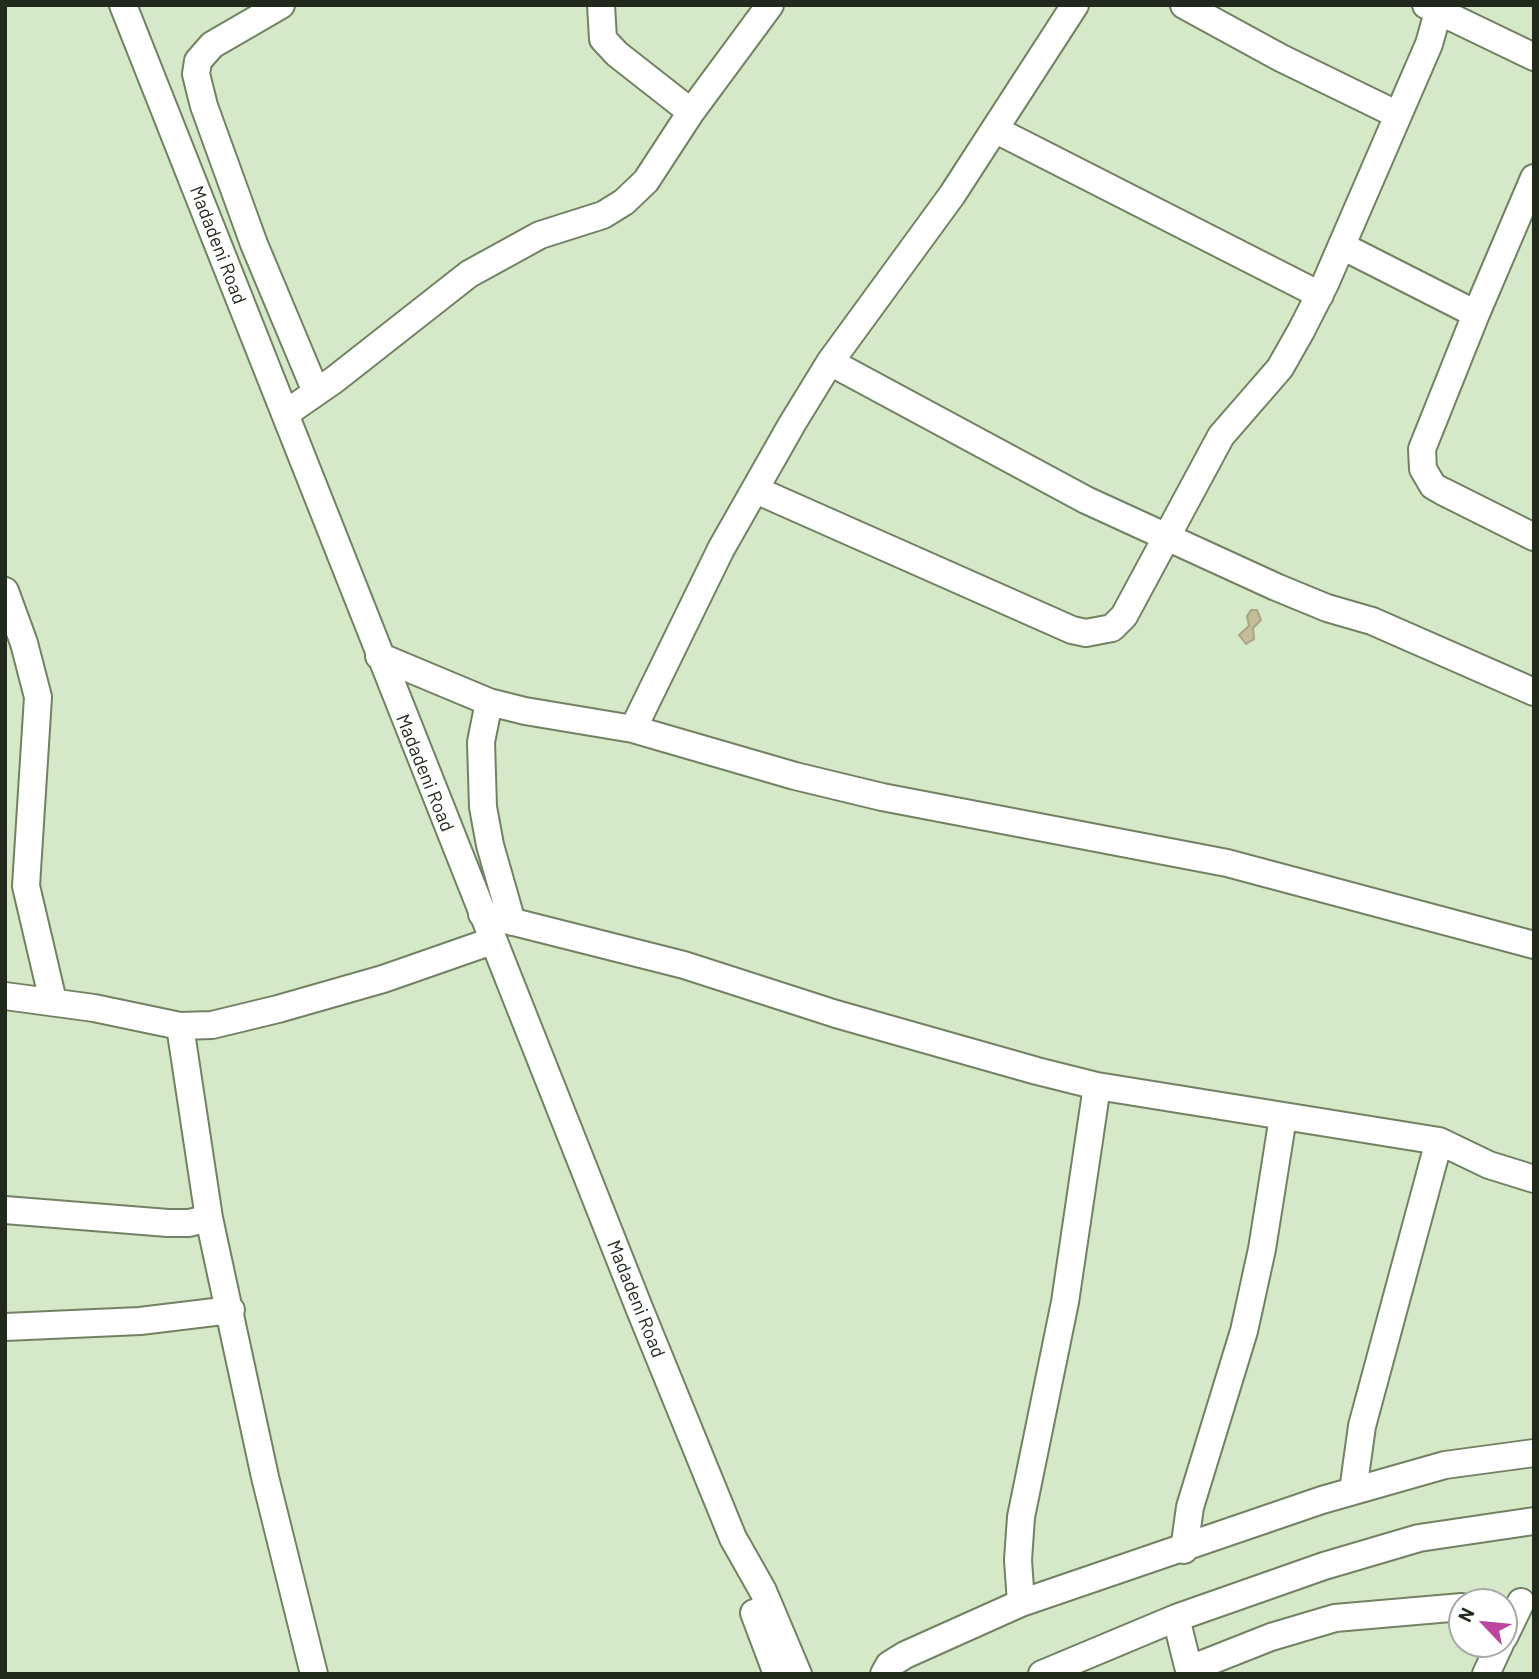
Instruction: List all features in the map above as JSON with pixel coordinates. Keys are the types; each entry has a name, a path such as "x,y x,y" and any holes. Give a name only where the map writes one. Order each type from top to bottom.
{"street":[{"name":"Madadeni Road","path":"123,5 492,941 733,1538 763,1591 798,1674"},
{"path":"281,5 212,45 198,61 196,74 204,106 254,244 316,392"},
{"path":"601,5 603,39 617,54 691,112"},
{"path":"285,414 469,274 540,235 603,215 624,202 646,181 691,112 770,5"},
{"path":"633,729 721,549 830,362 996,130 1074,5"},
{"path":"1184,5 1281,58 1398,115"},
{"path":"756,490 1050,621 1086,633 1112,628 1124,616 1221,436 1280,368 1320,295 1429,44 1435,7 1534,57"},
{"path":"996,130 1320,295"},
{"path":"1534,178 1422,449 1423,469 1433,486 1534,537"},
{"path":"1342,246 1476,314"},
{"path":"830,362 1048,482 1276,587 1372,621 1534,692"},
{"path":"5,590 24,643 38,697 26,886 52,1001"},
{"path":"379,656 489,702 633,729 794,776 882,797 1015,821 1283,876 1429,919 1534,946"},
{"path":"489,702 481,742 483,807 490,845 512,922"},
{"path":"482,914 684,965 972,1054 1097,1086 1439,1141 1489,1165 1534,1179"},
{"path":"5,996 52,1001 180,1026 212,1025 383,979 492,941"},
{"path":"180,1026 209,1218 265,1477 314,1674"},
{"path":"1021,1603 1018,1560 1021,1517 1065,1302 1097,1086"},
{"path":"1184,1550 1190,1507 1244,1331 1262,1249 1283,1117"},
{"path":"1353,1491 1362,1426 1439,1141"},
{"path":"5,1210 168,1223 209,1218"},
{"path":"5,1327 140,1321 231,1310"},
{"path":"884,1674 889,1665 905,1655 1021,1603 1353,1491 1446,1465 1534,1453"},
{"path":"1042,1674 1176,1618 1324,1566 1419,1538 1534,1521"},
{"name":"Madadeni Road","path":"733,1538 740,1575 777,1674"},
{"path":"1176,1618 1190,1672 1271,1637 1335,1618 1448,1608"},
{"path":"1486,1674 1493,1658"}],"building":[{"path":"1251,610 1257,610 1261,620 1253,628 1254,639 1246,644 1239,635 1249,626 1247,616"}]}
